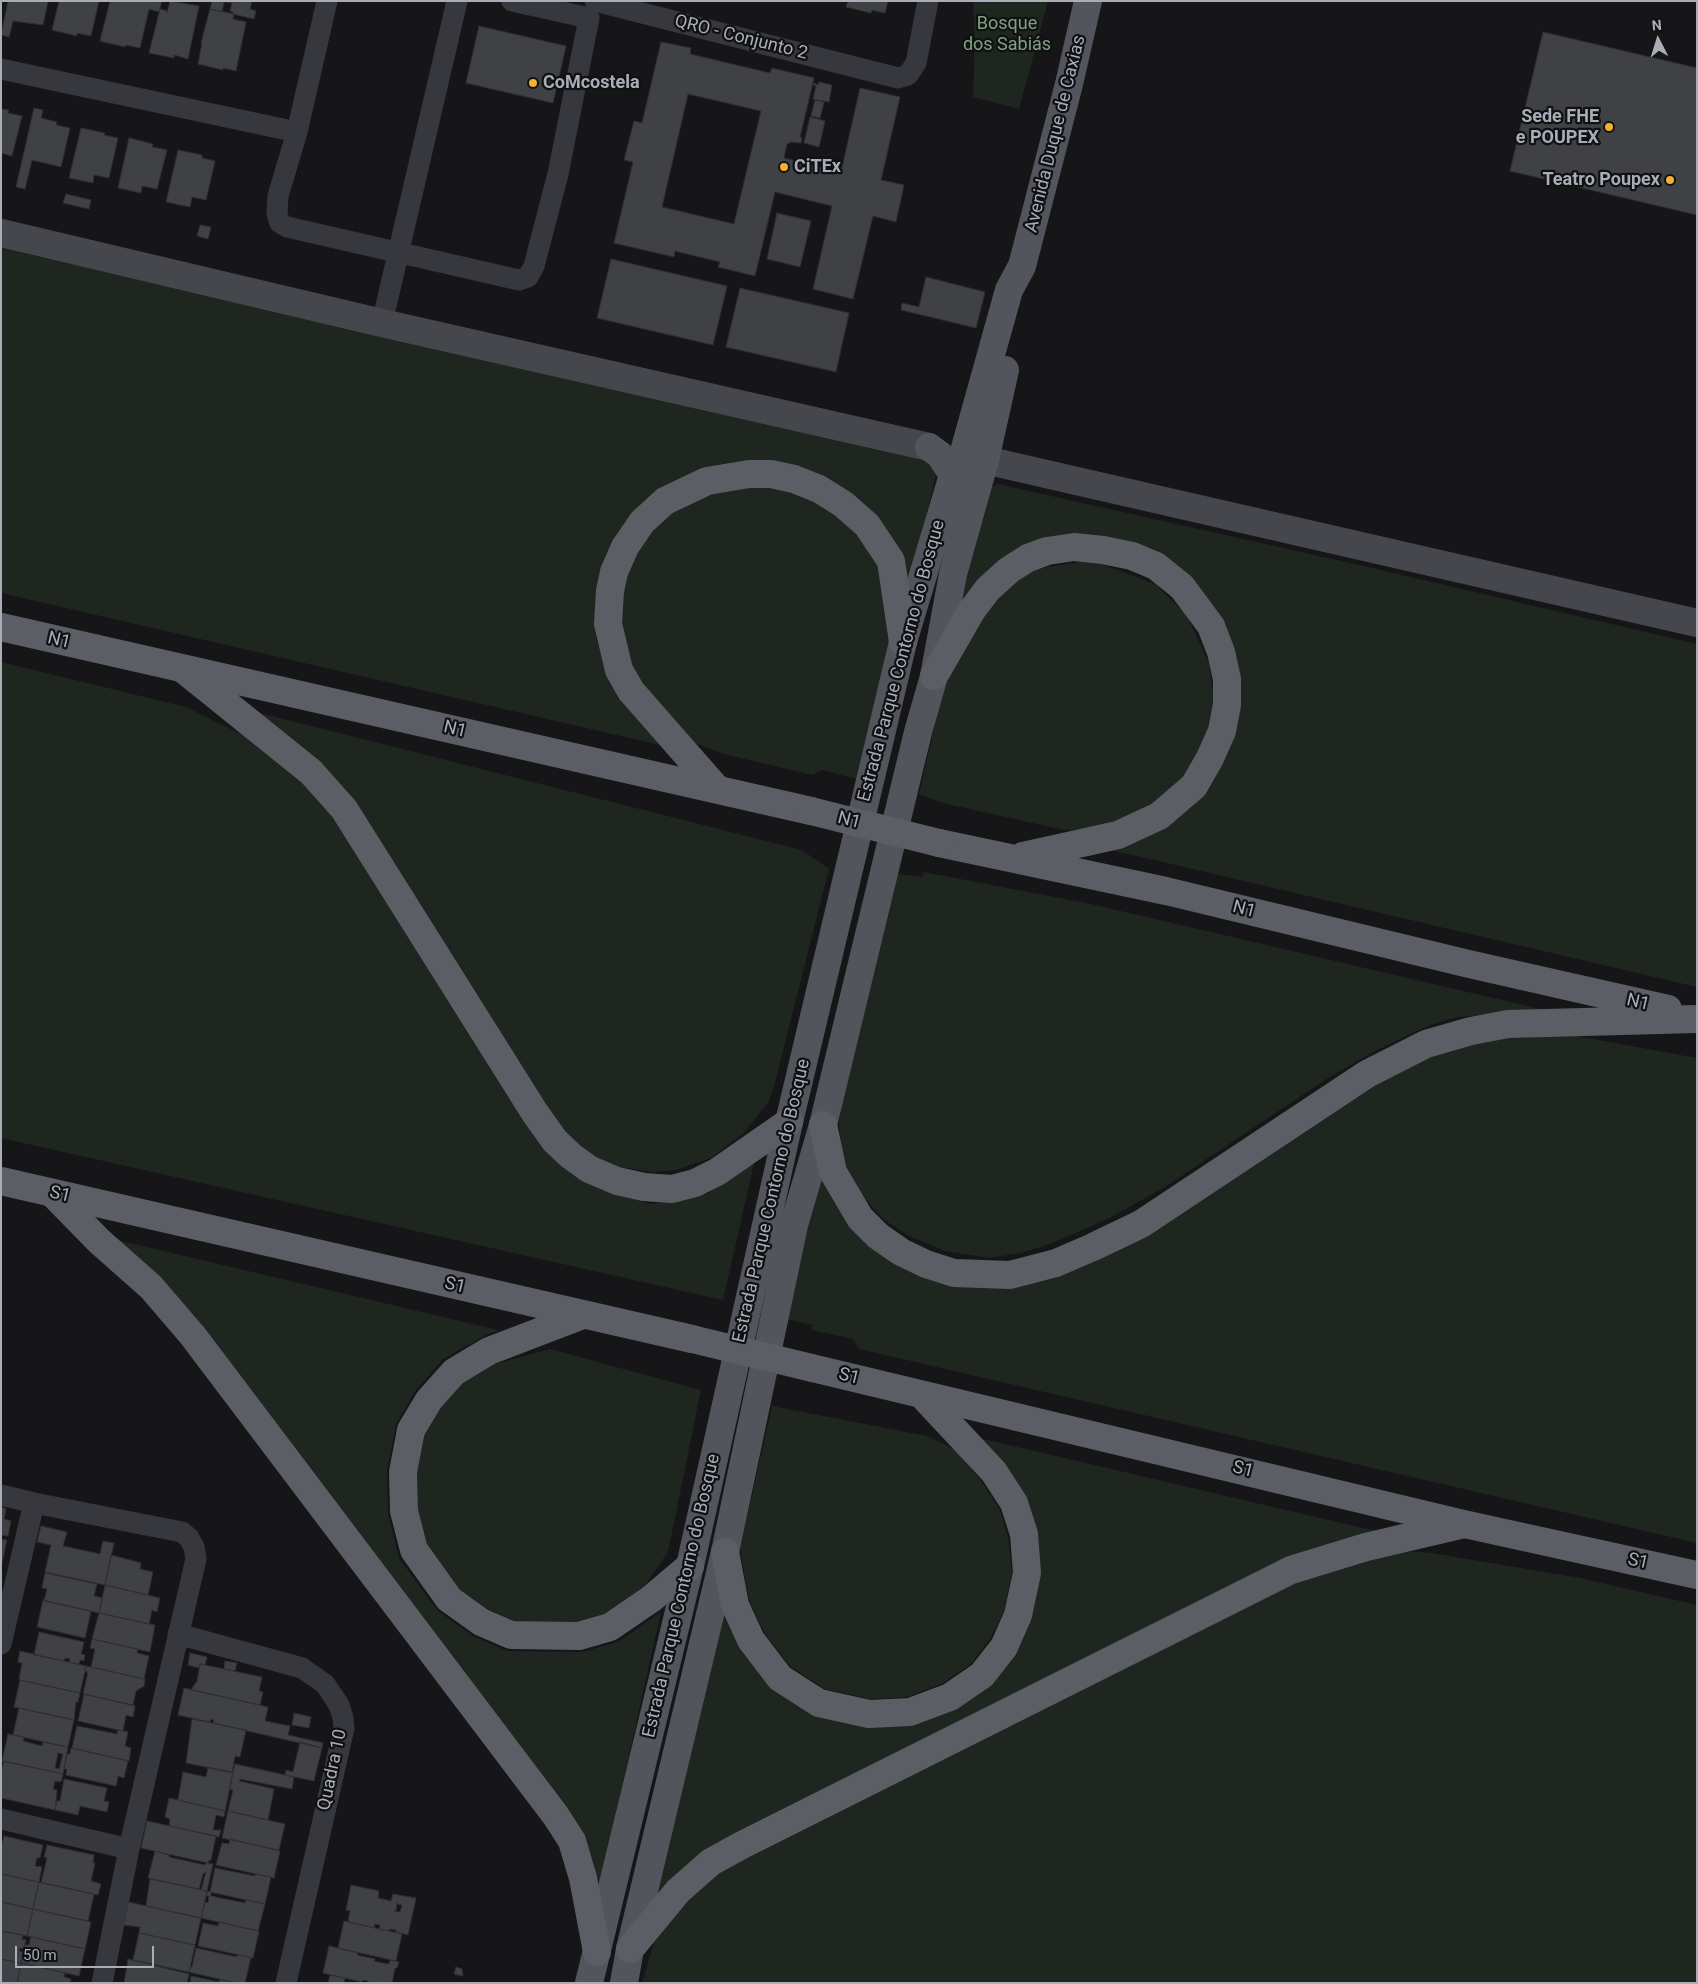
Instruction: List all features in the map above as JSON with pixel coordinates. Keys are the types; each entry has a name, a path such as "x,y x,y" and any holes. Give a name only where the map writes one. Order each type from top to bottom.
{"highway":[{"path":"717,788 631,691 619,670 608,624 610,591 614,572 625,547 642,522 665,502 707,481 749,474 771,474 794,479 820,490 843,504 867,525 892,562 903,642"},
{"path":"934,676 972,610 988,589 1009,570 1028,558 1047,551 1074,547 1103,550 1132,556 1156,566 1182,587 1211,626 1221,652 1227,679 1227,705 1222,731 1210,758 1194,786 1159,816 1118,835 1015,857"},
{"name":"N1","path":"1,627 183,670 717,788 939,842 1166,890 1697,1017"},
{"path":"183,670 311,772 344,809 530,1105 555,1141 571,1156 589,1169 617,1181 644,1187 672,1188 695,1183 717,1172 788,1122"},
{"path":"823,1125 833,1172 860,1218 878,1236 901,1252 926,1264 954,1273 1010,1275 1056,1263 1141,1224 1367,1074 1426,1044 1471,1031 1508,1024 1697,1017"},
{"name":"S1","path":"1,1181 583,1316 692,1339 1464,1524 1697,1575"},
{"path":"52,1193 100,1241 151,1287 193,1336 556,1816 572,1841 598,1952"},
{"path":"583,1316 489,1351 454,1372 429,1400 412,1430 403,1472 404,1511 414,1550 449,1599 482,1622 511,1635 579,1636 610,1626 651,1599 690,1566"},
{"path":"725,1552 735,1605 751,1640 780,1678 819,1703 869,1714 910,1712 950,1697 982,1675 1004,1647 1018,1615 1027,1572 1024,1534 1014,1503 994,1472 922,1395"},
{"path":"630,1949 678,1891 711,1862 742,1845 1291,1570 1366,1547 1464,1524"}],"main road":[{"name":"Avenida Duque de Caxias","path":"971,461 989,368 1009,290 1022,266 1069,84 1088,1"},
{"path":"1,233 382,323 929,447 940,455 1697,623"},
{"name":"Avenida Duque de Caxias","path":"971,461 1014,332 1022,302 1026,279 1022,266"},
{"name":"Estrada Parque Contorno do Bosque","path":"624,1983 630,1949 725,1552 794,1226 823,1125 918,732 934,676 971,461"},
{"name":"Estrada Parque Contorno do Bosque","path":"589,1983 690,1566 788,1122 903,642 971,461"}],"street":[{"path":"328,1 297,132 278,196 276,214 280,223 287,228 519,280 528,277 534,266 558,174 589,18 512,1"},
{"path":"382,323 457,1"},
{"name":"QRO - Conjunto 2","path":"605,2 898,78 908,75 916,63 928,1"},
{"path":"1,69 297,132"},
{"path":"1,1495 182,1532 189,1538 194,1547 196,1559 129,1849 102,1983"},
{"path":"1,1644 34,1503"},
{"name":"Quadra 10","path":"178,1634 302,1668 325,1684 339,1705 344,1728 286,1983"},
{"path":"1,1819 129,1849"}],"green space":[{"name":"Bosque dos Sabiás","path":"973,1 1048,1 1019,109 973,97 975,42"},
{"path":"1,248 926,460 937,470 907,601 830,482 688,476 599,588 595,633 606,674 617,694 660,745 1,593"},
{"path":"998,484 1355,564 1697,644 1697,987 1107,849 1136,842 1166,825 1233,682 1165,565 1016,551 958,601 990,488"},
{"path":"748,487 789,489 826,505 842,517 871,550 888,582 889,643 856,779 823,770 812,775 724,754 687,740 640,690 619,652 625,569 659,522 689,500 709,491"},
{"path":"1081,562 1099,563 1155,584 1186,614 1209,663 1214,702 1205,748 1182,785 1117,827 1064,830 943,803 919,794 941,698 965,636 992,597 1035,569"},
{"path":"1,662 186,707 267,747 321,795 554,1157 601,1189 651,1204 708,1194 759,1142 723,1300 1,1138"},
{"path":"244,709 802,850 829,869 775,1083 769,1101 744,1133 711,1158 676,1170 653,1172 620,1167 594,1156 568,1137 548,1115 415,910"},
{"path":"924,872 1091,904 1549,1011 1457,1017 1430,1025 1375,1051 1328,1078 1165,1187 1110,1218 1050,1244 1021,1253 989,1258 945,1251 907,1235 883,1219 859,1192 849,1175 842,1151 839,1125 842,1098 892,873 922,877"},
{"path":"1566,1034 1697,1058 1697,1543 859,1349 853,1339 812,1330 813,1325 781,1318 823,1170 921,1266 1052,1267 1384,1069 1470,1036"},
{"path":"113,1239 498,1330 443,1359 416,1390 396,1424 387,1471 388,1513 399,1558 437,1610 473,1636 507,1651 582,1652 618,1642 661,1612 599,1890 587,1844"},
{"path":"550,1349 701,1390 668,1552 643,1588 604,1614 578,1622 514,1621 488,1609 459,1589 427,1544 418,1509 417,1473 424,1435 440,1408 462,1383 495,1364"},
{"path":"772,1406 927,1436 956,1450 982,1482 1000,1510 1008,1537 1012,1572 1004,1611 990,1639 971,1664 943,1683 907,1697 870,1699 825,1689 790,1666 764,1632 749,1600 740,1549"},
{"path":"979,1438 1380,1532 1337,1541 1304,1553 652,1908 721,1598 792,1695 940,1708 1034,1588"},
{"path":"1402,1551 1432,1553 1580,1578 1697,1605 1697,1983 642,1983 655,1940 666,1923 711,1876 1308,1574"}],"building":[{"path":"8,1 48,1 43,25 13,21 9,37 1,35"},
{"path":"59,1 99,1 91,36 77,33 77,36 52,30"},
{"path":"110,1 162,1 159,12 149,9 140,48 126,45 125,47 100,41"},
{"path":"170,1 199,6 188,59 174,55 174,58 149,53 160,9 167,11 167,13"},
{"path":"212,1 252,1 250,9 256,11 254,19 233,14 230,11 232,3 224,2 222,12 210,9"},
{"path":"848,1 888,1 885,13 872,10 871,13 846,7"},
{"path":"210,9 234,14 233,19 246,22 236,71 198,64 201,43"},
{"path":"479,26 566,46 553,103 466,83"},
{"name":"Sede FHE e POUPEX","path":"1543,32 1697,68 1697,215 1510,171"},
{"name":"CiTEx","path":"661,42 691,48 690,54 770,73 772,68 814,78 800,137 802,138 801,143 791,142 787,144 784,158 841,172 860,88 900,97 881,180 904,185 896,222 873,216 853,299 813,289 832,206 775,192 755,276 718,267 720,262 675,251 674,257 614,243 633,162 624,160 634,121 642,123","holes":["688,94 761,111 734,224 662,207"]},
{"path":"819,82 832,85 829,102 813,99 816,86 813,85 814,83 818,85"},
{"path":"815,100 824,102 820,118 811,116"},
{"path":"34,108 43,110 41,118 57,122 56,125 70,128 61,167 32,160 25,189 16,187"},
{"path":"1,109 9,110 8,113 22,116 12,156 1,153"},
{"path":"810,117 825,121 819,147 804,143"},
{"path":"81,128 118,138 109,178 94,175 93,183 69,178"},
{"path":"129,138 153,144 152,147 167,150 157,189 142,186 141,193 118,188"},
{"path":"178,150 202,155 202,158 215,161 206,200 192,197 190,207 166,202"},
{"path":"66,194 91,200 89,209 63,203"},
{"path":"777,213 811,221 800,267 767,259"},
{"path":"200,225 211,227 208,239 197,236"},
{"path":"611,259 727,286 713,345 597,318"},
{"path":"926,277 985,292 976,328 901,310 902,303 919,307"},
{"path":"740,288 849,313 836,372 726,347"},
{"path":"1,1507 6,1510 4,1519 11,1521 8,1536 1,1535"},
{"path":"41,1526 67,1532 63,1546 100,1554 103,1541 114,1543 105,1585 45,1572 51,1545 37,1542"},
{"path":"1,1539 7,1540 2,1563 1,1563"},
{"path":"111,1555 141,1563 140,1569 153,1572 148,1595 105,1585"},
{"path":"45,1573 97,1584 94,1596 102,1598 99,1613 44,1601 47,1589 42,1588"},
{"path":"105,1585 160,1598 157,1612 152,1610 149,1624 99,1613"},
{"path":"43,1600 91,1611 85,1638 37,1627"},
{"path":"99,1613 155,1625 150,1652 92,1639"},
{"path":"39,1632 84,1642 81,1654 85,1655 84,1661 80,1660 79,1664 69,1662 70,1659 65,1658 64,1661 34,1655"},
{"path":"92,1639 138,1649 137,1653 149,1656 144,1679 91,1667 95,1649 90,1648"},
{"path":"20,1651 86,1666 80,1693 19,1680 22,1663 18,1662"},
{"path":"190,1653 207,1657 205,1665 200,1664 199,1668 188,1665"},
{"path":"225,1661 237,1663 235,1671 224,1669"},
{"path":"200,1664 262,1677 259,1691 263,1692 260,1705 191,1690 197,1681"},
{"path":"86,1666 145,1679 144,1686 136,1691 133,1705 83,1694 88,1672 85,1672"},
{"path":"20,1680 80,1693 78,1702 76,1702 74,1720 14,1707"},
{"path":"184,1688 268,1707 265,1721 290,1726 288,1735 323,1743 322,1748 213,1723 214,1720 211,1719 210,1722 178,1715"},
{"path":"84,1694 135,1706 133,1717 126,1715 123,1731 78,1721"},
{"path":"19,1708 74,1720 68,1747 13,1735"},
{"path":"294,1713 311,1717 309,1728 292,1725"},
{"path":"192,1719 246,1730 240,1757 235,1756 232,1772 186,1763"},
{"path":"77,1726 117,1734 118,1730 128,1732 125,1746 131,1748 129,1761 72,1748"},
{"path":"8,1734 24,1737 23,1741 42,1746 43,1742 68,1747 63,1774 2,1761","holes":["58,1753 63,1754 59,1769 55,1768"]},
{"path":"300,1742 322,1748 314,1781 285,1775 286,1770 293,1772"},
{"path":"71,1748 128,1761 124,1778 118,1776 116,1786 66,1775 67,1769 64,1769 67,1754 70,1754"},
{"path":"4,1761 63,1774 61,1782 55,1781 53,1789 57,1790 55,1810 1,1798 1,1773"},
{"path":"235,1764 294,1777 292,1789 240,1779 239,1781 274,1789 268,1820 228,1811 233,1790 229,1789"},
{"path":"208,1768 233,1773 225,1811 178,1800 183,1772 206,1777"},
{"path":"64,1779 107,1788 104,1801 109,1802 107,1812 80,1806 78,1815 55,1810 57,1801 60,1801"},
{"path":"169,1798 225,1811 224,1817 216,1815 213,1830 221,1830 219,1837 169,1826 170,1819 165,1817"},
{"path":"228,1811 285,1824 279,1850 222,1838"},
{"path":"147,1821 216,1836 211,1860 208,1863 141,1848"},
{"path":"4,1836 43,1845 40,1858 37,1858 35,1866 42,1867 39,1882 1,1874 1,1847"},
{"path":"230,1839 280,1851 274,1878 216,1865 222,1843 229,1844"},
{"path":"47,1845 94,1855 93,1863 95,1863 91,1881 101,1884 98,1895 41,1883 47,1858 44,1857"},
{"path":"155,1851 169,1855 169,1857 205,1865 206,1863 213,1864 207,1891 201,1890 206,1872 203,1874 199,1889 148,1878"},
{"path":"215,1868 255,1876 255,1874 271,1877 265,1904 210,1892"},
{"path":"1,1874 39,1882 33,1909 1,1902"},
{"path":"150,1879 207,1891 201,1918 146,1906"},
{"path":"39,1882 94,1894 88,1921 33,1909"},
{"path":"351,1885 379,1891 378,1898 391,1901 393,1894 416,1898 408,1935 396,1932 396,1930 379,1929 380,1925 375,1924 374,1928 348,1922 350,1911 346,1910","holes":["397,1904 402,1905 400,1912 394,1911"]},
{"path":"207,1891 211,1892 211,1896 245,1903 246,1900 265,1904 258,1931 201,1918 205,1902 208,1903 209,1896 206,1896"},
{"path":"1,1902 33,1909 27,1936 1,1931"},
{"path":"128,1902 201,1918 195,1945 139,1933 140,1927 123,1925"},
{"path":"33,1909 91,1922 85,1949 27,1936"},
{"path":"344,1921 402,1934 396,1961 338,1948"},
{"path":"219,1922 259,1931 253,1958 198,1946 203,1923 218,1926"},
{"path":"1,1931 23,1935 22,1939 26,1940 24,1949 20,1948 19,1951 23,1952 21,1963 1,1959"},
{"path":"139,1933 195,1945 189,1972 133,1960"},
{"path":"31,1937 85,1949 79,1976 21,1963 25,1945 29,1945"},
{"path":"329,1946 358,1953 357,1955 375,1959 374,1961 382,1963 389,1964 390,1960 399,1962 397,1968 395,1968 392,1983 368,1983 368,1981 363,1980 362,1982 323,1973"},
{"path":"196,1948 237,1957 237,1955 251,1957 245,1983 236,1983 189,1972"},
{"path":"1,1959 21,1963 17,1983 1,1983"},
{"path":"128,1959 189,1974 187,1983 124,1983"},
{"path":"21,1963 65,1973 64,1977 71,1979 70,1983 17,1983"},
{"path":"456,1967 462,1969 463,1976 454,1974"},
{"path":"330,1975 345,1978 344,1982 348,1983 328,1983"},
{"path":"191,1976 219,1982 220,1979 236,1983 190,1983"}],"place":[{"name":"CoMcostela","path":"533,83"},
{"name":"Sede FHE e POUPEX","path":"1609,127"},
{"name":"CiTEx","path":"784,167"},
{"name":"Teatro Poupex","path":"1670,180"}]}
